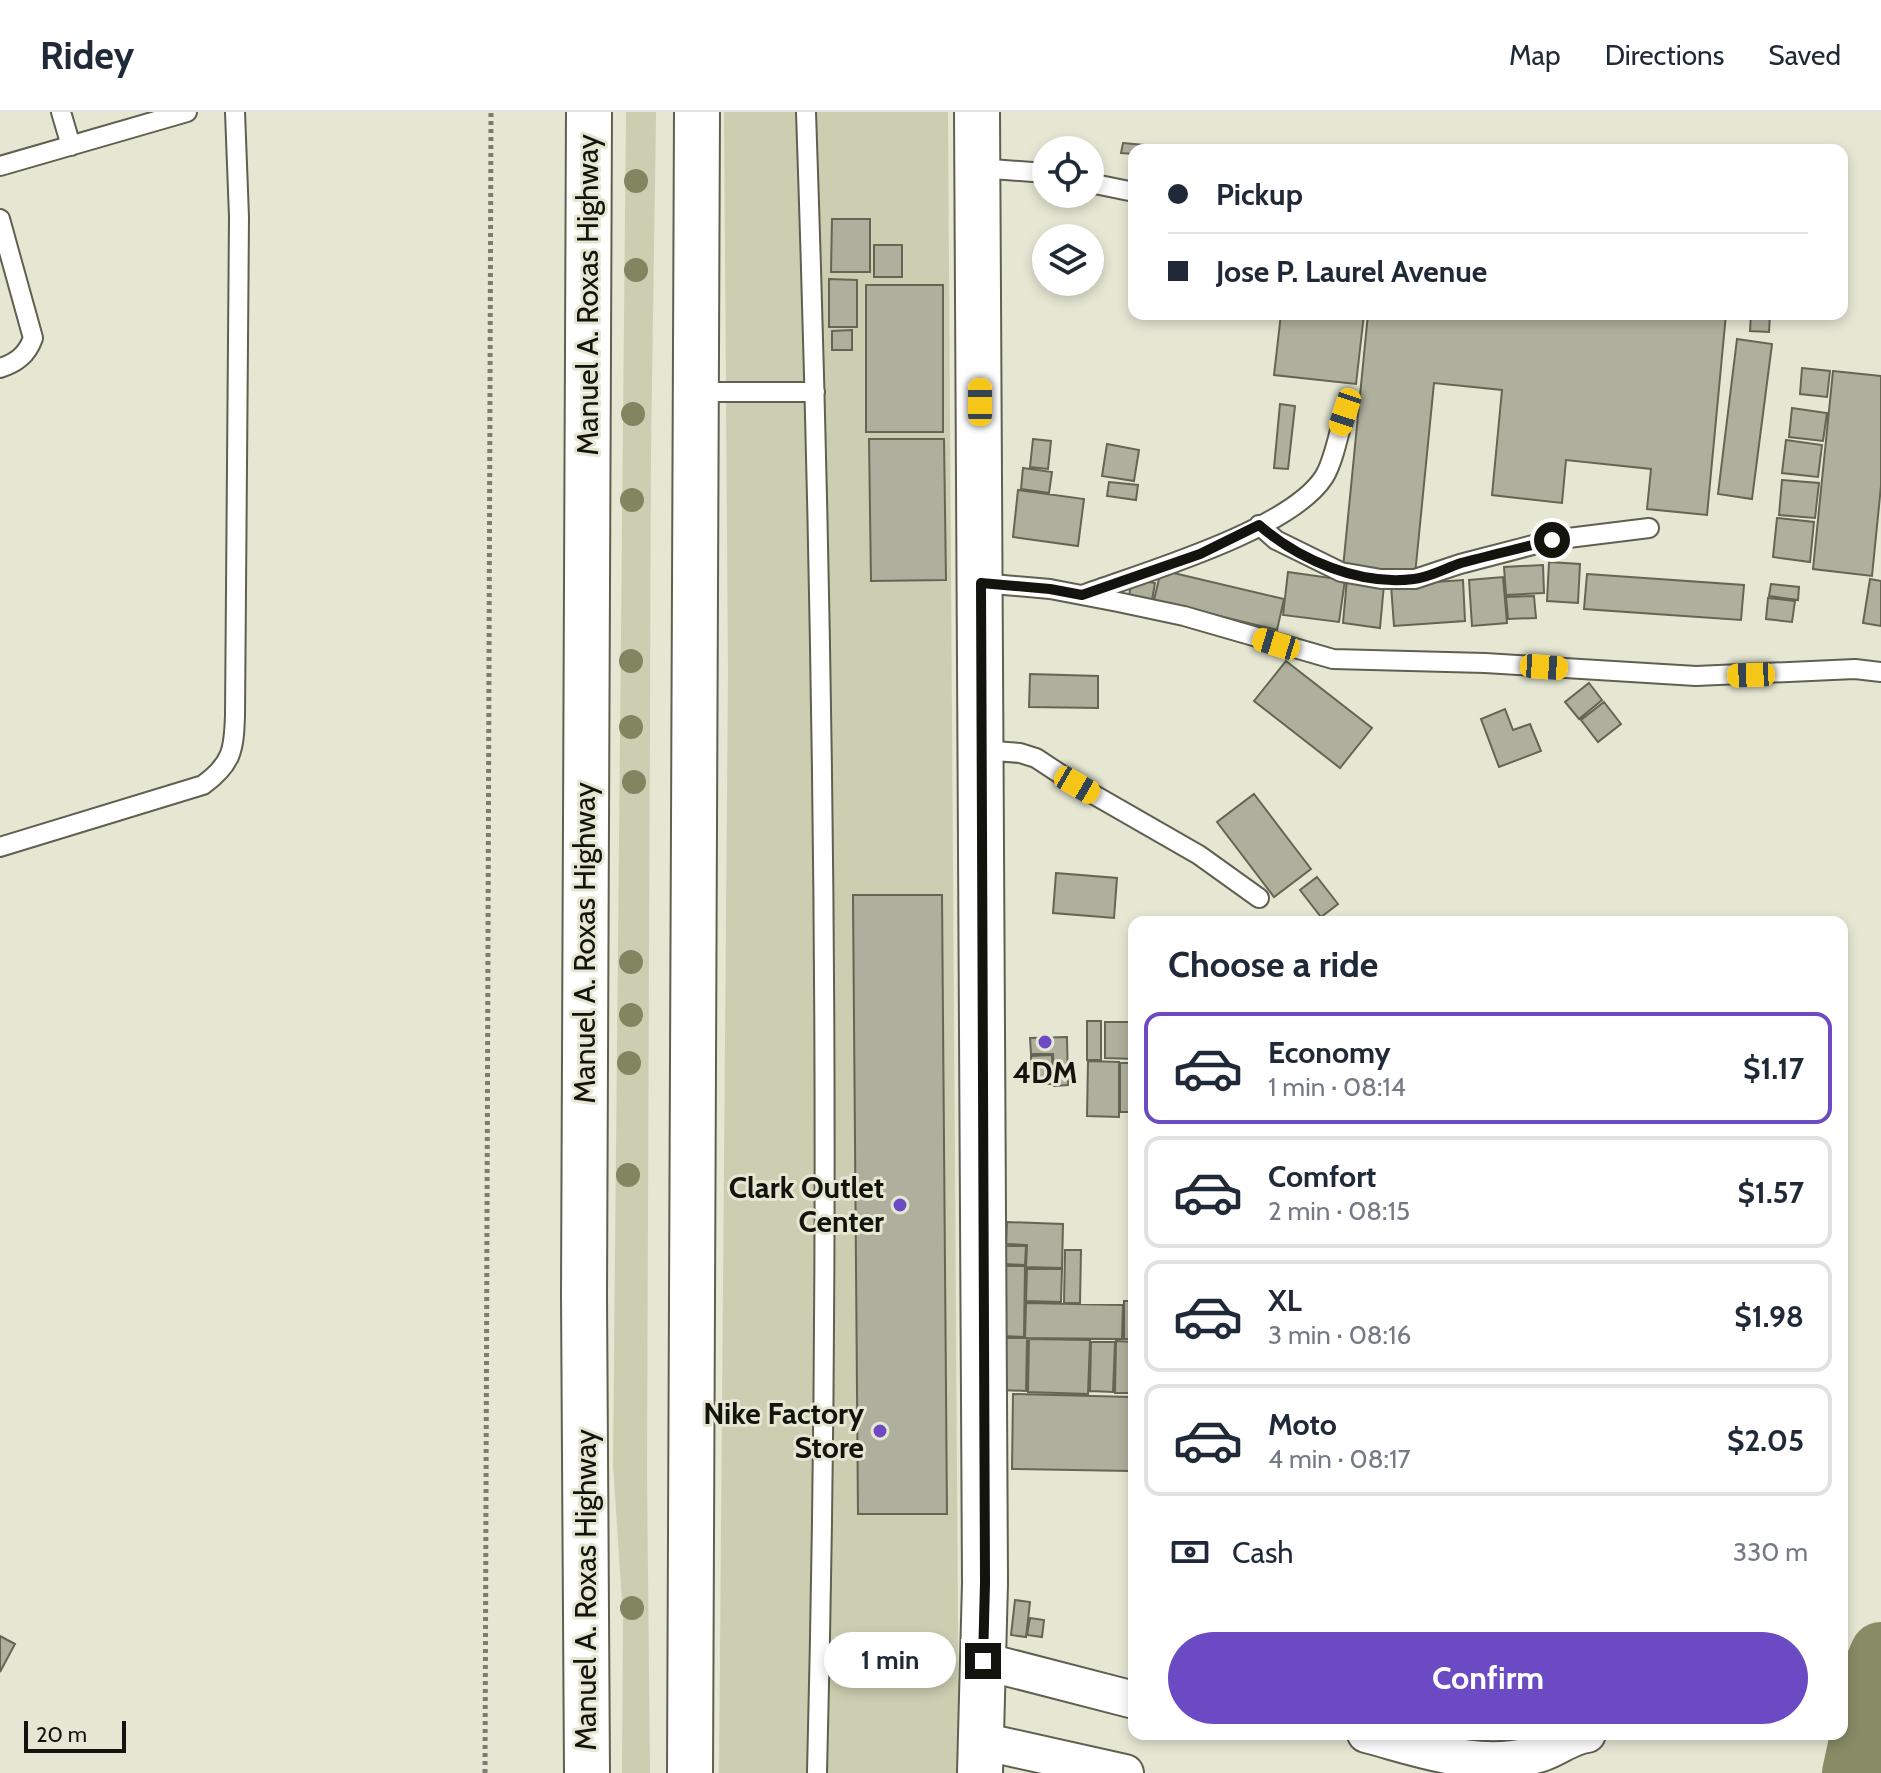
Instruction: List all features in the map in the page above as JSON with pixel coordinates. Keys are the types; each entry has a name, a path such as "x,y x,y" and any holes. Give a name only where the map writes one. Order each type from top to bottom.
{"main road":[{"name":"Manuel A. Roxas Highway","path":"587,1773 584,1279 589,112"},
{"path":"690,1773 697,112"},
{"path":"977,112 985,1508 980,1759"}],"street":[{"path":"983,1661 1128,1698"},
{"path":"1388,1740 1456,1758 1491,1761 1540,1753 1572,1740"},
{"path":"980,1759 1125,1773"},
{"path":"980,1759 1023,1773"}],"lane":[{"path":"61,112 71,146"},
{"path":"0,166 187,112"},
{"path":"0,847 203,785 219,773 230,758 235,715 239,217 235,112"},
{"path":"806,112 815,392 824,981 817,1773"},
{"path":"978,168 1032,172"},
{"path":"1104,186 1128,191"},
{"path":"0,219 33,338 30,349 15,363 0,368"},
{"path":"695,392 815,392"},
{"path":"1082,595 1200,554 1294,508 1324,476 1345,412"},
{"path":"1259,525 1276,540 1341,572 1381,579 1415,579 1552,540 1649,528"},
{"path":"981,583 1050,589 1184,616 1333,659 1485,663 1696,676 1855,669 1881,672"},
{"path":"981,750 1020,753 1036,758 1199,855 1259,898"}],"path":[{"path":"485,1773 491,112"}],"green space":[{"path":"626,112 656,112 651,450 647,1472 650,1773 622,1773 623,1618 613,1464"},
{"path":"724,112 948,112 959,1773 719,1773 728,674"}],"building":[{"path":"1123,143 1134,144 1128,144 1128,154 1121,153"},
{"path":"832,219 870,219 870,272 831,272"},
{"path":"874,245 902,245 902,277 874,277"},
{"path":"829,279 857,280 857,327 829,327"},
{"path":"866,285 943,285 943,432 866,432"},
{"path":"1280,320 1363,320 1356,384 1274,375"},
{"path":"1367,320 1725,320 1707,515 1647,509 1651,469 1566,460 1562,503 1492,495 1502,390 1434,383 1415,575 1343,568"},
{"path":"1751,320 1770,320 1769,332 1750,331"},
{"path":"852,330 852,350 832,350 832,331"},
{"path":"1737,339 1772,344 1752,499 1718,494"},
{"path":"1802,368 1830,371 1827,397 1800,394"},
{"path":"1833,371 1881,376 1881,486 1872,576 1813,569"},
{"path":"1280,404 1295,406 1288,469 1274,468"},
{"path":"1792,408 1827,413 1823,441 1789,437"},
{"path":"869,439 944,439 946,580 871,581"},
{"path":"1033,439 1051,441 1048,469 1030,467"},
{"path":"1786,440 1822,445 1818,477 1782,473"},
{"path":"1107,444 1139,450 1134,481 1102,476"},
{"path":"1023,468 1052,472 1049,493 1021,489"},
{"path":"1782,480 1819,483 1815,518 1779,515"},
{"path":"1109,482 1138,485 1136,500 1107,496"},
{"path":"1018,490 1084,499 1078,546 1013,537"},
{"path":"1777,518 1814,522 1810,562 1773,557"},
{"path":"1549,562 1580,564 1578,603 1547,601"},
{"path":"1543,565 1544,593 1506,595 1504,567"},
{"path":"1161,570 1284,599 1277,630 1154,600"},
{"path":"1288,572 1345,580 1339,622 1283,615"},
{"path":"1587,574 1744,585 1741,620 1584,609"},
{"path":"1503,577 1507,623 1472,626 1469,580"},
{"path":"1132,579 1155,583 1152,600 1129,596"},
{"path":"1347,579 1384,584 1380,628 1343,623"},
{"path":"1870,579 1881,581 1881,626 1863,623"},
{"path":"1463,580 1465,621 1394,626 1391,585"},
{"path":"1771,584 1799,587 1798,600 1769,596"},
{"path":"1534,596 1536,618 1508,619 1506,597"},
{"path":"1768,598 1795,601 1792,622 1766,619"},
{"path":"1286,661 1372,728 1340,768 1254,701"},
{"path":"1030,674 1098,676 1098,708 1029,707"},
{"path":"1589,683 1602,700 1579,719 1565,702"},
{"path":"1604,702 1621,724 1598,742 1581,720"},
{"path":"1505,709 1513,730 1530,724 1541,751 1499,767 1481,719"},
{"path":"1254,794 1311,869 1274,897 1217,822"},
{"path":"1056,873 1117,878 1114,918 1053,913"},
{"path":"1317,877 1338,904 1320,916 1300,890"},
{"name":"Clark Outlet Center","path":"853,895 942,895 947,1514 858,1514"},
{"path":"1087,1021 1101,1021 1101,1060 1087,1060"},
{"path":"1105,1022 1128,1022 1128,1059 1105,1058"},
{"path":"1067,1037 1068,1085 1054,1086 1053,1054 1031,1054 1030,1038"},
{"path":"1052,1055 1053,1084 1032,1084 1031,1056"},
{"path":"1088,1061 1119,1062 1119,1117 1087,1116"},
{"path":"1120,1063 1128,1063 1128,1112 1120,1112"},
{"path":"1007,1222 1063,1224 1062,1268 1026,1267 1027,1245 1006,1244"},
{"path":"1006,1246 1026,1246 1025,1265 1005,1264"},
{"path":"1065,1250 1081,1250 1080,1303 1064,1303"},
{"path":"1006,1266 1025,1266 1024,1337 1004,1336"},
{"path":"1027,1269 1062,1269 1061,1302 1026,1301"},
{"path":"1124,1301 1128,1301 1128,1339 1124,1339"},
{"path":"1026,1303 1123,1305 1122,1339 1025,1338"},
{"path":"1003,1338 1027,1338 1026,1391 1002,1390"},
{"path":"1029,1339 1090,1340 1088,1394 1028,1392"},
{"path":"1116,1341 1128,1342 1128,1393 1115,1393"},
{"path":"1091,1342 1115,1342 1113,1392 1090,1391"},
{"path":"1013,1394 1128,1397 1128,1471 1012,1469"},
{"path":"1015,1600 1030,1602 1026,1637 1011,1635"},
{"path":"1030,1618 1044,1620 1042,1637 1027,1635"},
{"path":"0,1636 15,1644 0,1672"}],"waterway":[{"path":"1853,1773 1881,1653"}],"place":[{"name":"4DM","path":"1045,1042"},
{"name":"Clark Outlet Center","path":"900,1205"},
{"name":"Nike Factory Store","path":"880,1431"}],"route":[{"path":"983,1661 985,1418 981,583 1082,595 1200,554 1259,525 1276,540 1341,572 1381,579 1415,579 1552,540"}]}
